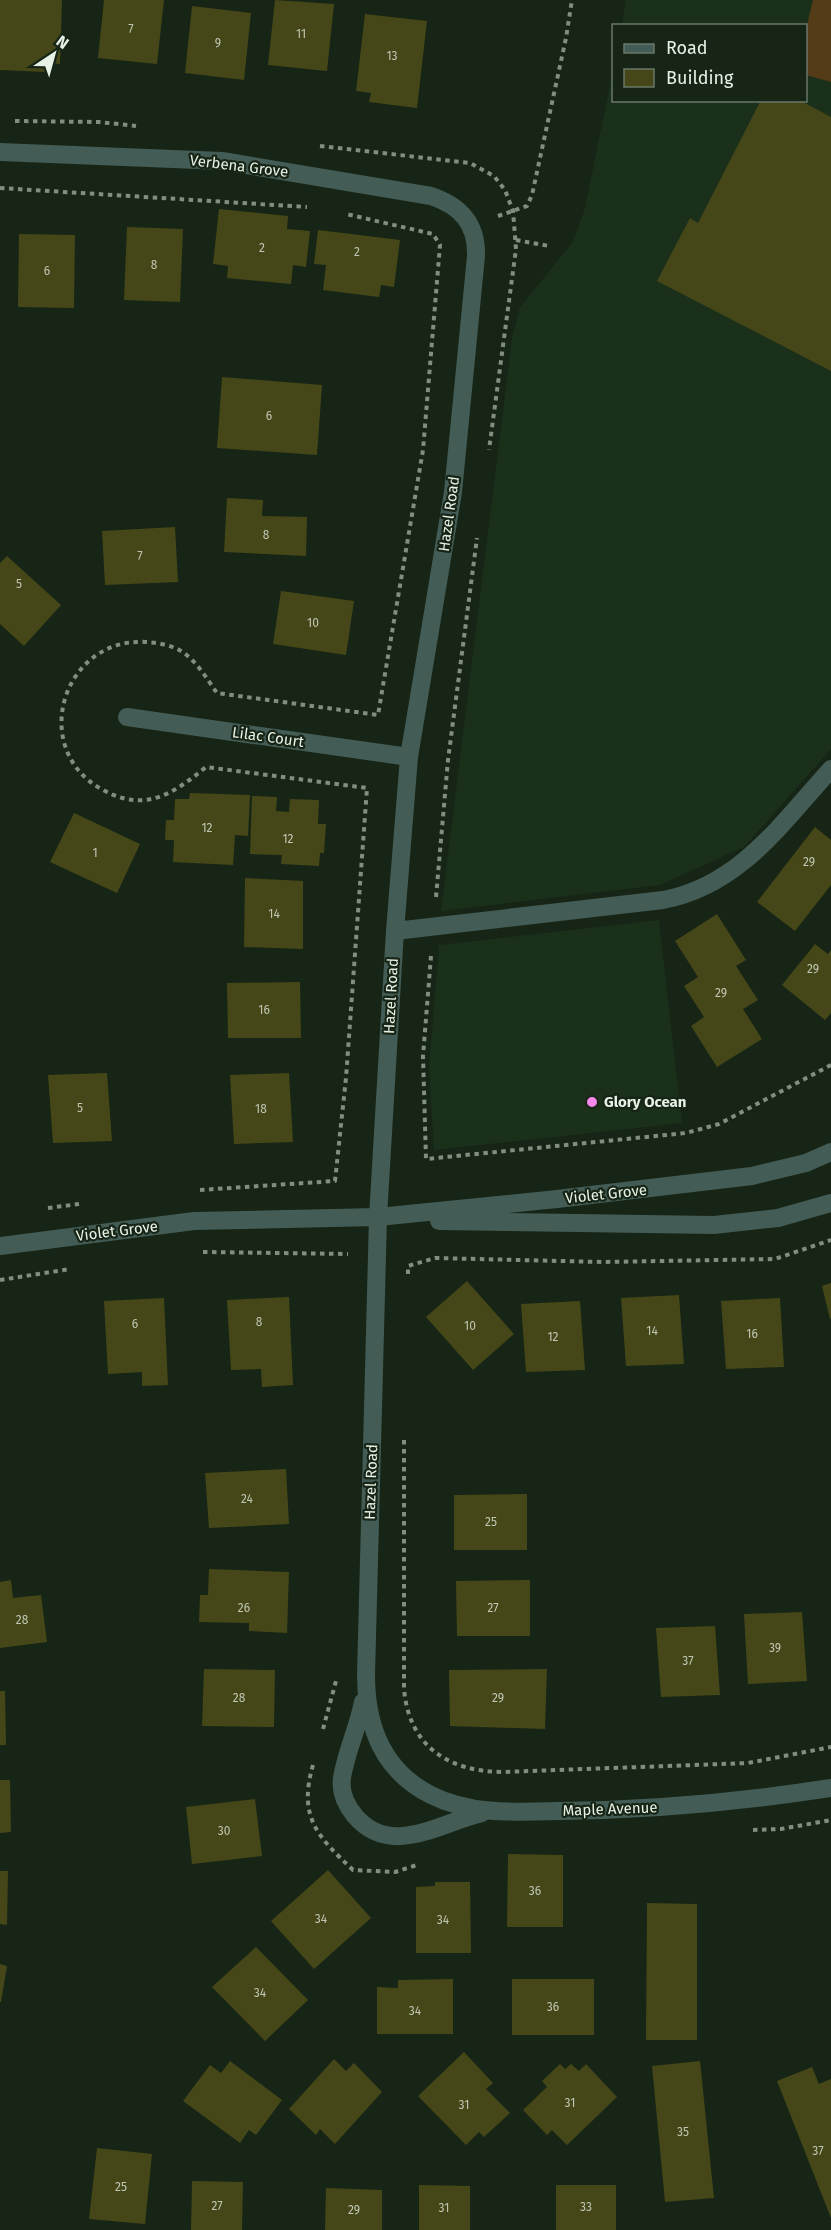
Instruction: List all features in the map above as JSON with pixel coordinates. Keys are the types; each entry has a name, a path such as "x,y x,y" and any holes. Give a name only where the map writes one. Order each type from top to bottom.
{"street":[{"name":"Verbena Grove","path":"0,152 222,161 421,194 453,205 467,220"},
{"name":"Hazel Road","path":"398,1771 382,1751 373,1731 366,1687 378,1217 395,931 409,757 453,492 476,256 476,240 467,220"},
{"name":"Lilac Court","path":"127,717 409,757"},
{"path":"395,931 663,900 691,893 720,879 750,859 831,769"},
{"name":"Violet Grove","path":"378,1217 730,1179 777,1171 831,1152"},
{"name":"Violet Grove","path":"0,1246 194,1221 378,1217 462,1222 714,1225 778,1218 831,1203"},
{"path":"366,1687 342,1779 346,1803 360,1821 377,1832 401,1838 493,1811"},
{"name":"Maple Avenue","path":"398,1771 413,1784 440,1800 473,1809 493,1811 603,1811 663,1807 761,1798 831,1788"}],"path":[{"path":"513,212 527,206 532,195 572,0"},
{"path":"0,188 212,199 313,207"},
{"path":"335,211 433,234 440,245 423,450 378,715 217,693 180,650 139,642 111,647 87,663 64,698 61,720 63,742 70,760 83,777 110,794 123,798 154,800 170,794 206,767 367,788 346,1078 335,1181"},
{"path":"516,240 549,246"},
{"path":"448,760 423,1056 426,1159 686,1133 719,1124 831,1065"},
{"path":"408,1278 408,1266 435,1258 603,1262 776,1259 831,1240"},
{"path":"197,1252 348,1253 348,1265"},
{"path":"0,1280 73,1268"},
{"path":"404,1437 404,1696 413,1727 434,1752 473,1770 504,1772 748,1763 831,1747"},
{"path":"321,1736 336,1675"},
{"path":"315,1757 306,1789 311,1820 326,1844"}],"shaded area":[{"path":"626,0 831,0 831,749 744,847 660,885 441,911 512,338 520,307 572,243 584,212 612,76 612,102 807,102 807,24 622,24"},
{"path":"813,0 831,0 831,82 807,75 807,25"},
{"path":"659,920 682,1123 434,1150 429,1068 439,945"}],"building":[{"path":"0,0 62,0 60,64 46,63 46,72 0,70"},
{"path":"104,0 164,0 157,64 98,58"},
{"path":"275,0 334,4 327,71 268,65"},
{"path":"192,6 251,13 244,80 185,73"},
{"path":"365,14 427,21 417,108 369,102 371,93 356,91"},
{"path":"760,102 803,102 831,117 831,371 657,281 690,218 698,223"},
{"path":"219,209 288,216 287,229 310,231 306,267 293,265 291,284 227,278 228,266 213,264"},
{"path":"127,227 183,229 180,302 124,300"},
{"path":"318,230 400,240 394,287 381,285 379,297 323,290 326,265 314,264"},
{"path":"19,234 75,235 74,308 18,307"},
{"path":"222,377 322,385 317,455 217,448"},
{"path":"227,498 263,500 262,516 307,517 306,556 224,552"},
{"path":"175,527 178,582 105,585 102,531"},
{"path":"7,556 61,605 24,646 0,624 0,563"},
{"path":"281,591 354,601 346,655 273,644"},
{"path":"190,793 250,795 248,836 235,835 233,865 173,862 174,840 165,840 166,820 174,820 175,799 189,799"},
{"path":"252,796 277,797 276,811 289,812 290,799 319,800 318,824 326,824 324,853 320,853 319,866 281,864 282,855 250,854"},
{"path":"74,813 140,844 117,893 50,862"},
{"path":"815,827 831,840 831,885 795,931 757,902"},
{"path":"245,878 303,881 303,949 244,947"},
{"path":"717,914 746,960 736,966 758,1000 743,1009 762,1039 717,1067 691,1026 704,1017 684,986 698,977 675,941"},
{"path":"815,944 828,954 831,950 831,1013 825,1020 782,985"},
{"path":"300,982 301,1038 228,1038 227,983"},
{"path":"107,1073 112,1141 53,1143 48,1075"},
{"path":"289,1073 293,1142 234,1144 230,1075"},
{"path":"467,1281 514,1334 473,1370 426,1317"},
{"path":"831,1283 831,1318 830,1319 822,1286"},
{"path":"679,1295 684,1364 626,1366 621,1298"},
{"path":"289,1297 293,1385 262,1387 261,1369 231,1370 227,1300"},
{"path":"164,1298 168,1385 142,1386 142,1372 108,1374 104,1301"},
{"path":"780,1298 784,1367 726,1369 721,1301"},
{"path":"580,1301 585,1370 526,1372 521,1304"},
{"path":"286,1469 289,1524 209,1528 205,1473"},
{"path":"527,1494 527,1550 454,1550 454,1495"},
{"path":"209,1569 289,1572 287,1633 249,1631 249,1623 199,1622 200,1595 208,1595"},
{"path":"11,1580 13,1598 41,1595 47,1642 0,1648 0,1582"},
{"path":"530,1580 530,1636 457,1636 456,1581"},
{"path":"802,1612 807,1681 748,1684 744,1614"},
{"path":"715,1626 720,1695 661,1697 656,1628"},
{"path":"204,1669 275,1670 274,1727 202,1726"},
{"path":"547,1669 545,1729 450,1726 449,1670"},
{"path":"0,1691 5,1691 6,1745 0,1745"},
{"path":"0,1780 10,1780 11,1832 0,1833"},
{"path":"255,1799 262,1856 192,1864 186,1807"},
{"path":"508,1854 563,1855 563,1927 507,1927"},
{"path":"328,1870 371,1918 314,1969 271,1921"},
{"path":"0,1871 8,1871 7,1925 0,1924"},
{"path":"435,1882 470,1882 471,1953 416,1953 416,1887 435,1886"},
{"path":"647,1903 697,1904 697,2040 646,2040"},
{"path":"256,1947 308,2000 265,2041 212,1987"},
{"path":"0,1964 7,1966 1,2002 0,2002"},
{"path":"453,1979 453,2034 377,2034 377,1987 398,1988 398,1980"},
{"path":"512,1979 594,1979 594,2035 512,2035"},
{"path":"464,2052 493,2083 486,2089 510,2113 484,2137 479,2132 466,2145 418,2096"},
{"path":"334,2059 346,2071 354,2063 382,2092 335,2144 320,2129 316,2135 289,2109"},
{"path":"230,2061 282,2100 256,2135 249,2130 240,2143 183,2101 210,2065 221,2073"},
{"path":"700,2061 714,2198 665,2202 652,2066"},
{"path":"560,2064 565,2069 571,2064 579,2071 586,2064 617,2097 567,2145 552,2130 547,2135 523,2110 547,2087 542,2081"},
{"path":"812,2067 819,2084 831,2079 831,2218 777,2081"},
{"path":"97,2148 152,2154 145,2224 89,2219"},
{"path":"192,2181 243,2182 242,2230 191,2230"},
{"path":"419,2185 470,2186 470,2230 419,2230"},
{"path":"556,2185 616,2185 616,2230 556,2230"},
{"path":"326,2188 382,2190 382,2230 325,2230"}],"place":[{"name":"Glory Ocean","path":"592,1102"}]}
